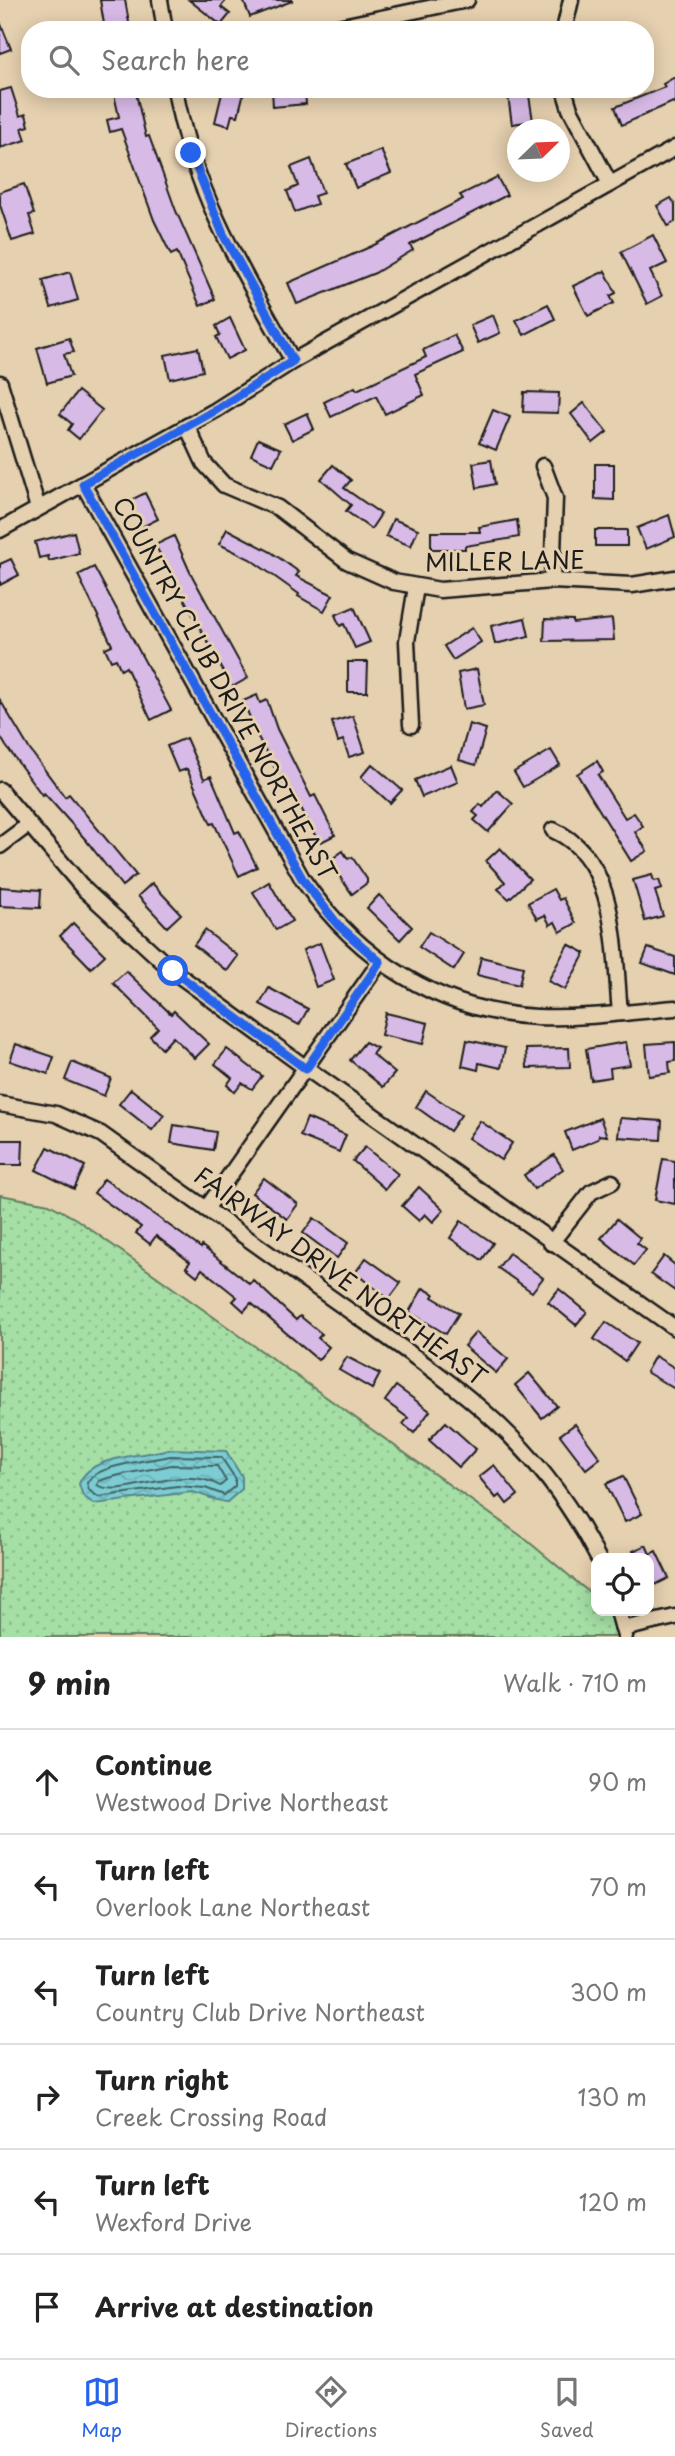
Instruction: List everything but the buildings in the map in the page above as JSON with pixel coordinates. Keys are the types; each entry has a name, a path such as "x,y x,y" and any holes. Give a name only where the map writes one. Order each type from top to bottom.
{"street":[{"path":"160,0 164,21"},
{"path":"366,21 467,0"},
{"path":"565,21 568,1"},
{"path":"177,98 191,153 223,234 293,361"},
{"path":"567,98 610,184"},
{"path":"0,530 187,426 293,361 675,148"},
{"path":"0,383 38,508"},
{"name":"MILLER LANE","path":"187,426 204,463 224,485 293,517 327,547 365,571 416,587 464,589 552,581 632,585 675,578"},
{"path":"543,466 555,498 552,581"},
{"name":"COUNTRY CLUB DRIVE NORTHEAST","path":"83,484 303,880 338,925 380,962 446,998 502,1013 565,1017 675,1008"},
{"path":"411,725 407,641 416,587"},
{"path":"0,790 85,890 127,931 218,1006 675,1328"},
{"path":"0,846 28,825"},
{"path":"553,830 576,844 586,855 604,894 610,916 620,1013"},
{"path":"206,1209 380,962"},
{"name":"FAIRWAY DRIVE NORTHEAST","path":"0,1104 32,1108 79,1123 206,1209 448,1381 508,1430 566,1502 595,1553"},
{"path":"551,1243 591,1192 612,1182"},
{"path":"619,1616 624,1633 675,1617"}],"green space":[{"path":"0,1195 49,1204 76,1219 524,1538 591,1594 591,1616 620,1618 625,1637 0,1637"}],"water":[{"path":"169,1449 226,1451 242,1477 242,1489 227,1502 192,1492 94,1504 83,1496 79,1484 85,1474 94,1467 118,1458"}],"route":[{"path":"173,971 306,1069 380,962 338,925 303,880 83,484 216,410 293,361 237,263 202,185 191,153"}]}
